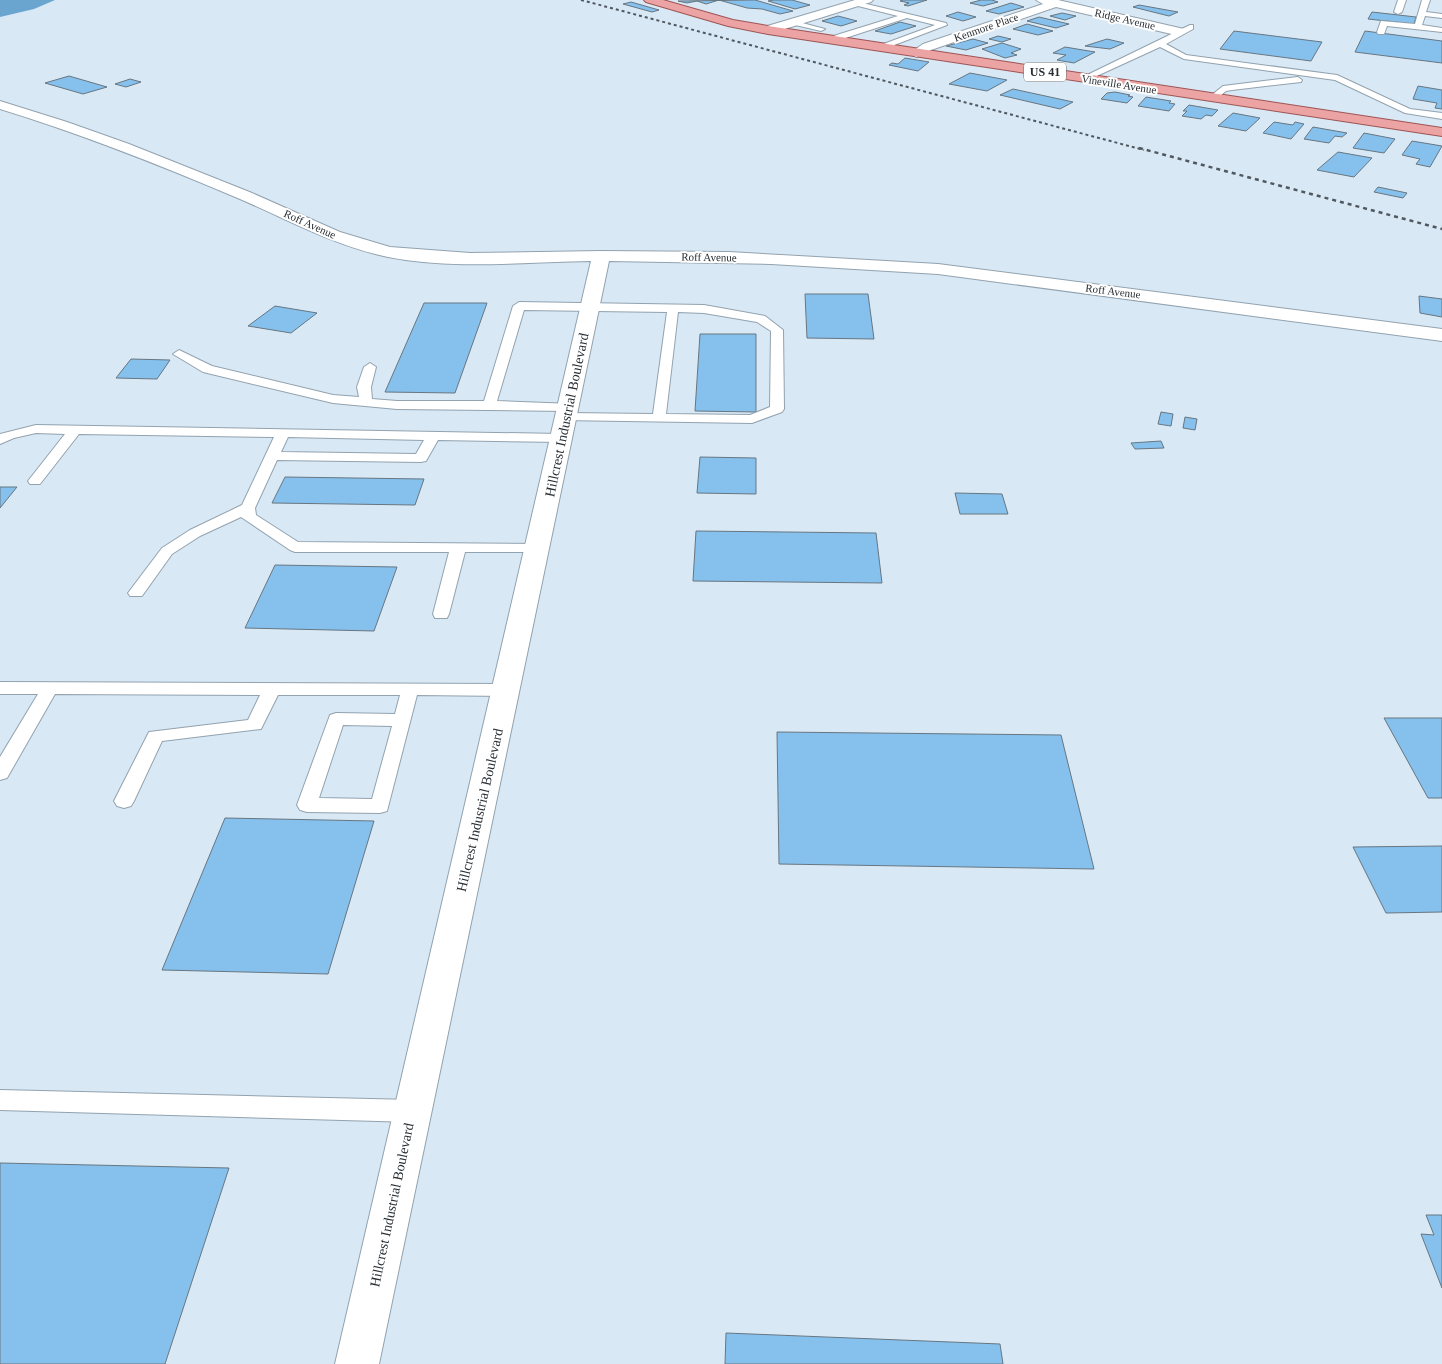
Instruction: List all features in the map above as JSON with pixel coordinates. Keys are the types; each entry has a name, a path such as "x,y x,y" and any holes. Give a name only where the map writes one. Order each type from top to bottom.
{"main road":[{"name":"Vineville Avenue","path":"650,0 732,23 768,30 1442,132"}],"street":[{"name":"Ridge Avenue","path":"1050,1 1185,29"},
{"name":"Kenmore Place","path":"916,53 927,47 1050,1"},
{"path":"768,30 862,2"},
{"name":"Roff Avenue","path":"0,105 98,138 226,188 352,242 388,252 443,258 601,256 810,259 938,269 1442,335"},
{"name":"Hillcrest Industrial Boulevard","path":"357,1364 507,690 601,256"}],"lane":[{"path":"1398,12 1402,0"},
{"path":"1418,27 1426,0"},
{"path":"862,2 905,16 943,25 881,48"},
{"path":"1423,14 1442,16"},
{"path":"830,40 905,16"},
{"path":"794,22 820,29"},
{"path":"1382,32 1384,24 1442,30"},
{"path":"1085,78 1160,44 1185,29"},
{"path":"1160,44 1184,57 1337,78 1408,111 1442,116"},
{"path":"1212,98 1223,89 1232,87 1337,78"},
{"path":"0,440 9,435 36,429 433,436 565,421 659,418 752,419 777,409 777,330 761,319 704,309 519,306 489,405"},
{"path":"659,418 673,308"},
{"path":"179,354 208,368 333,399 397,405 489,405 565,421"},
{"path":"366,402 364,387 370,367"},
{"path":"35,481 75,430"},
{"path":"283,433 248,508 248,517 294,547 538,547"},
{"path":"272,456 421,458 433,436"},
{"path":"136,593 167,551 195,533 248,508"},
{"path":"441,614 458,547"},
{"path":"0,688 507,690"},
{"path":"0,773 50,688"},
{"path":"124,801 155,736 255,726 271,690"},
{"path":"403,720 336,719 307,805 380,806 403,720 410,690"},
{"path":"0,1100 413,1111"}],"water":[{"path":"0,0 55,0 34,9 0,17"}],"building":[{"path":"717,0 706,4 697,1 687,3 678,1"},
{"path":"721,0 755,0 793,11 780,14 762,9 747,8"},
{"path":"792,0 810,5 795,9 768,1"},
{"path":"927,0 908,6 904,5 909,3 900,1"},
{"path":"981,0 998,2 983,6 970,3"},
{"path":"631,2 659,10 652,12 623,4"},
{"path":"1011,3 1024,7 999,14 986,11"},
{"path":"1139,5 1178,12 1169,16 1133,7"},
{"path":"958,12 976,17 963,21 946,16"},
{"path":"1372,12 1416,17 1414,24 1368,19"},
{"path":"1062,13 1076,16 1065,20 1050,16"},
{"path":"838,16 857,21 841,26 822,21"},
{"path":"1039,17 1069,24 1056,28 1027,21"},
{"path":"900,22 916,26 891,34 875,31"},
{"path":"1027,24 1053,31 1038,35 1013,29"},
{"path":"1234,31 1322,42 1311,61 1220,49"},
{"path":"1365,31 1442,41 1442,63 1355,52"},
{"path":"998,36 1011,39 1002,42 989,39"},
{"path":"973,39 988,43 966,50 946,46"},
{"path":"1107,39 1124,43 1110,49 1085,46"},
{"path":"1002,43 1021,49 1011,53 1017,55 1005,58 982,49"},
{"path":"1065,47 1095,52 1074,63 1057,60 1066,55 1053,53"},
{"path":"905,58 929,62 918,71 889,65 892,63 898,64"},
{"path":"970,73 1007,80 987,91 949,84"},
{"path":"69,76 107,87 83,94 45,83"},
{"path":"130,79 141,82 126,87 115,84"},
{"path":"1418,86 1442,90 1442,109 1435,108 1437,103 1413,99"},
{"path":"1013,89 1073,102 1060,109 1000,95"},
{"path":"1115,92 1133,97 1127,103 1101,99 1107,93"},
{"path":"1146,97 1171,101 1169,103 1175,104 1169,111 1138,106"},
{"path":"1189,105 1218,110 1212,116 1206,115 1201,119 1182,116 1187,111 1183,111"},
{"path":"1233,113 1260,118 1246,131 1218,126"},
{"path":"1274,122 1293,125 1295,122 1304,124 1291,139 1263,133"},
{"path":"1313,127 1347,133 1342,137 1335,136 1329,143 1304,139"},
{"path":"1364,133 1395,139 1384,153 1353,148"},
{"path":"1412,141 1442,146 1430,167 1416,164 1420,159 1402,155"},
{"path":"1338,152 1372,158 1354,177 1317,170"},
{"path":"1378,187 1407,193 1403,198 1374,192"},
{"path":"805,294 868,294 874,339 807,338"},
{"path":"1419,296 1442,299 1442,317 1420,313"},
{"path":"424,303 487,303 455,393 385,392"},
{"path":"275,306 317,313 291,333 248,326"},
{"path":"700,334 756,334 756,412 695,411"},
{"path":"131,359 170,360 157,379 116,378"},
{"path":"1161,412 1173,414 1171,426 1158,424"},
{"path":"1185,417 1197,419 1195,430 1183,428"},
{"path":"1161,441 1164,448 1135,449 1131,443"},
{"path":"700,457 756,458 756,494 697,493"},
{"path":"285,477 424,479 415,505 272,503"},
{"path":"0,487 17,487 0,508"},
{"path":"955,493 1002,494 1008,514 960,514"},
{"path":"696,531 876,533 882,583 693,581"},
{"path":"275,565 397,567 374,631 245,628"},
{"path":"1384,718 1442,718 1442,798 1428,798"},
{"path":"777,732 1061,735 1094,869 779,864"},
{"path":"225,818 374,821 328,974 162,970"},
{"path":"1442,846 1442,912 1386,913 1353,847"},
{"path":"0,1163 229,1168 165,1364 0,1364"},
{"path":"1426,1215 1442,1215 1442,1288 1421,1234 1434,1235"},
{"path":"726,1333 1000,1344 1003,1364 725,1364"}],"railway":[{"path":"581,0 1144,150"},
{"path":"1139,148 1442,229"}]}
